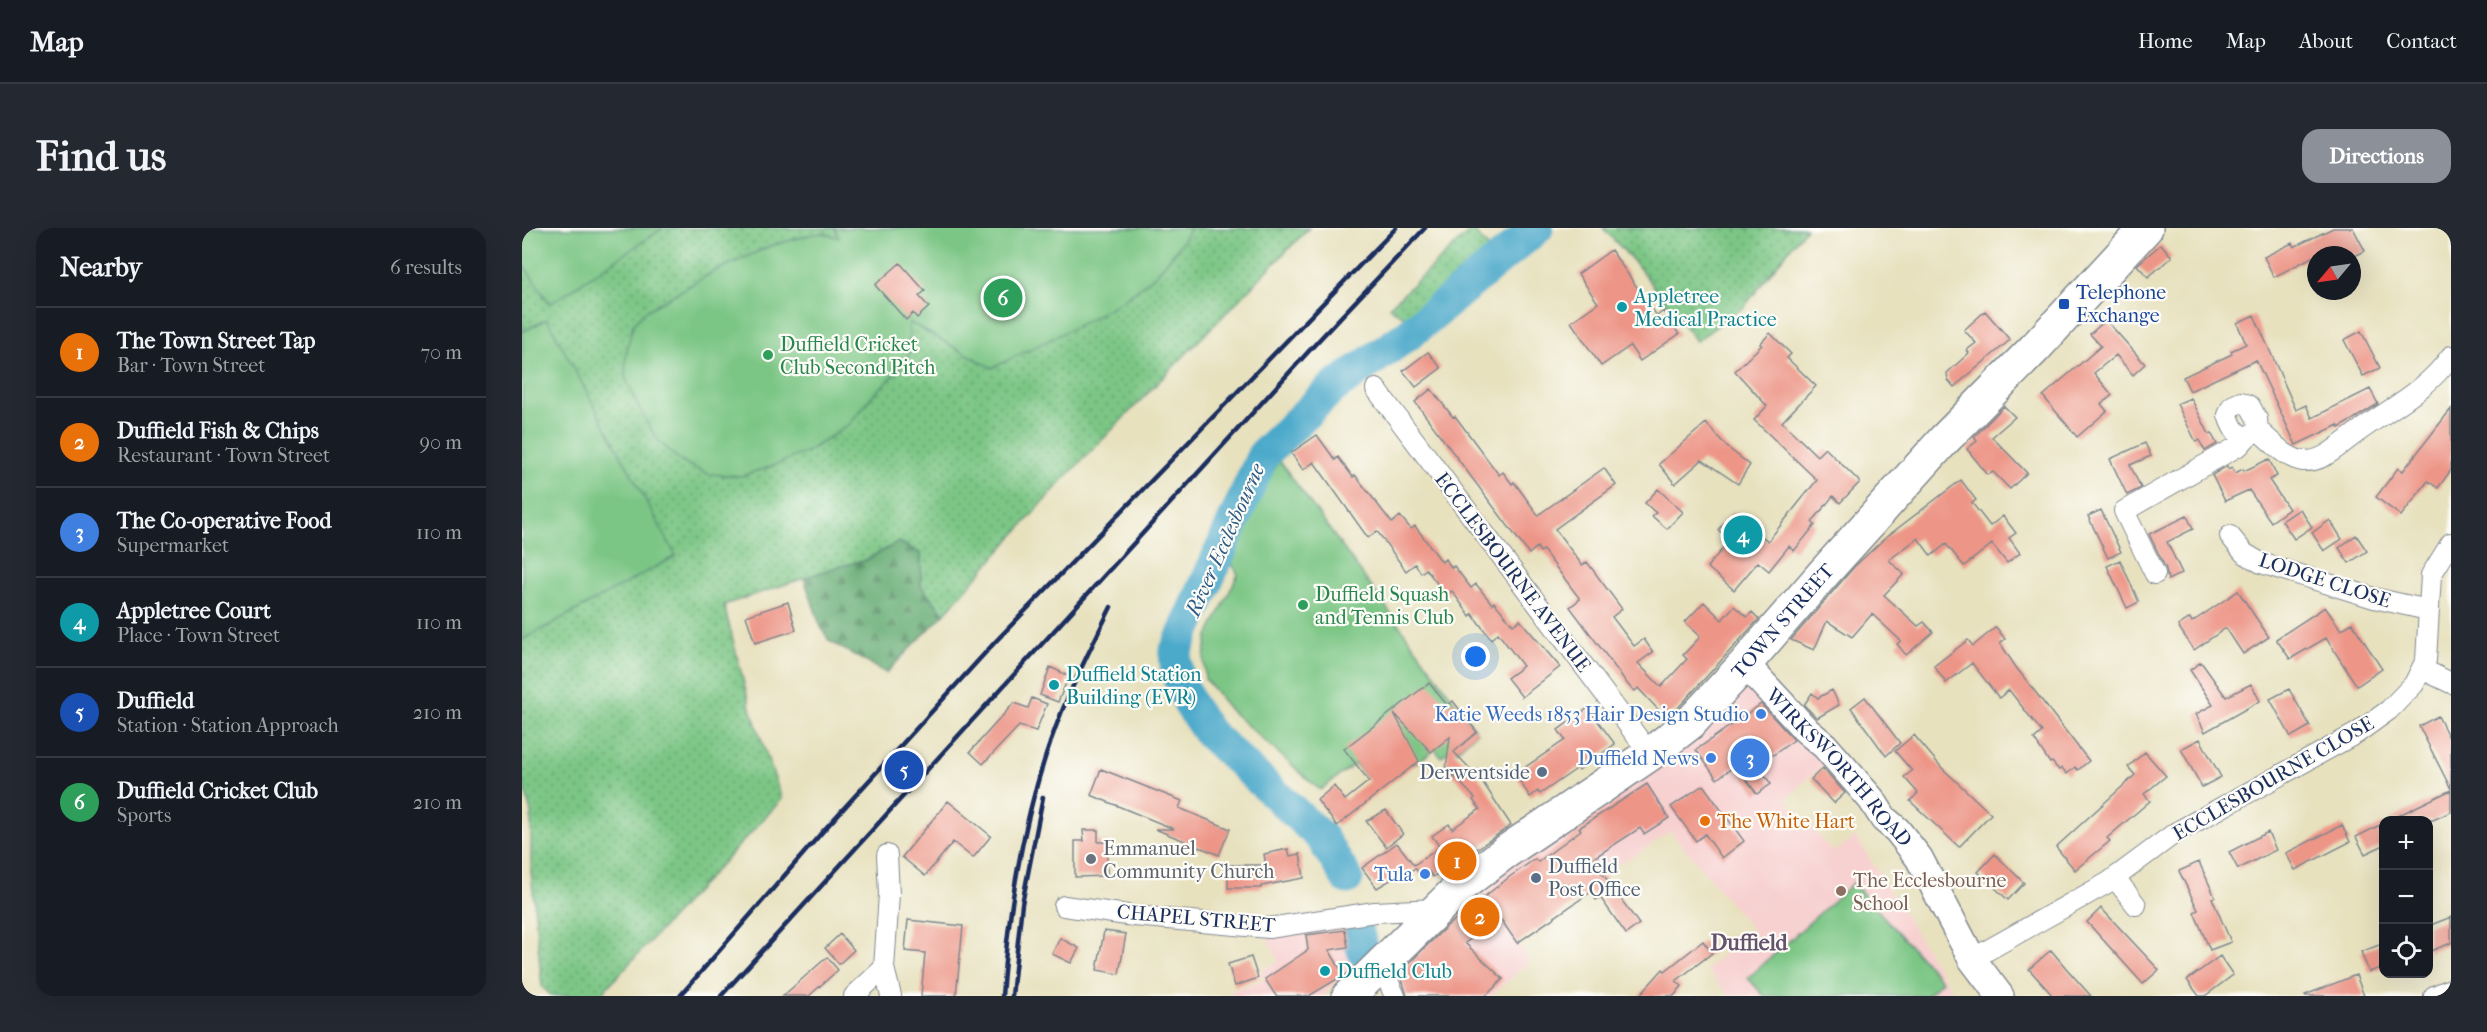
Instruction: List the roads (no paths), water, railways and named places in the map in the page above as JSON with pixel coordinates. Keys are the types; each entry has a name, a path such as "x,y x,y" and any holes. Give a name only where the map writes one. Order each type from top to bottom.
{"highway":[{"name":"TOWN STREET","path":"1350,995 1436,909 1504,853 1650,754 1690,723 1944,440 2034,349 2146,228"}],"street":[{"path":"2155,574 2124,511 2240,446 2253,433 2300,461 2314,460 2331,453 2351,436 2416,393 2442,369 2451,356"},
{"name":"ECCLESBOURNE AVENUE","path":"1376,389 1650,754"},
{"name":"LODGE CLOSE","path":"2230,536 2244,553 2261,563 2374,598 2428,610"},
{"path":"2451,543 2432,575 2427,647 2422,669 2451,682"},
{"name":"WIRKSWORTH ROAD","path":"1745,664 1807,731 1825,746 1872,800 1884,819 1898,830 1919,858 1972,959 2000,996"},
{"name":"ECCLESBOURNE CLOSE","path":"1972,959 2115,878 2175,833 2368,726 2402,698 2414,684 2422,669"},
{"path":"887,855 889,894 884,968 891,996"},
{"path":"2115,878 2136,905"},
{"name":"CHAPEL STREET","path":"1064,906 1134,916 1269,928 1376,912 1436,909"},
{"path":"1378,966 1395,996"},
{"path":"854,996 884,968"},
{"path":"2433,996 2451,989"}],"waterway":[{"name":"River Ecclesbourne","path":"1347,878 1321,837 1209,733 1190,705 1177,673 1175,653 1263,455 1330,390 1409,334 1537,228"},
{"name":"River Ecclesbourne","path":"1358,934 1364,953"}],"railway":[{"path":"680,996 824,830 996,641 1396,228"},
{"path":"721,996 1319,340 1425,228"},
{"path":"1002,996 1009,923 1021,851 1038,780 1062,711 1111,607"},
{"path":"1012,996 1022,904 1043,797"}],"place":[{"name":"Duffield Cricket Club","path":"1003,298"},
{"name":"Telephone Exchange","path":"2064,304"},
{"name":"Appletree Medical Practice","path":"1622,307"},
{"name":"Duffield Cricket Club Second Pitch","path":"768,355"},
{"name":"Appletree Court","path":"1743,535"},
{"name":"Duffield Squash and Tennis Club","path":"1303,605"},
{"name":"Duffield Station Building (EVR)","path":"1054,685"},
{"name":"Katie Weeds 1853 Hair Design Studio","path":"1761,714"},
{"name":"Duffield News","path":"1711,758"},
{"name":"The Co-operative Food","path":"1750,758"},
{"name":"Duffield","path":"904,770"},
{"name":"Derwentside","path":"1542,772"},
{"name":"The White Hart","path":"1705,821"},
{"name":"Emmanuel Community Church","path":"1091,859"},
{"name":"The Town Street Tap","path":"1457,861"},
{"name":"Tula","path":"1425,874"},
{"name":"Duffield Post Office","path":"1536,878"},
{"name":"The Ecclesbourne School","path":"1841,891"},
{"name":"Duffield Fish & Chips","path":"1480,917"},
{"name":"Duffield Club","path":"1325,971"}],"district":[{"name":"Duffield","path":"1749,942"}]}
